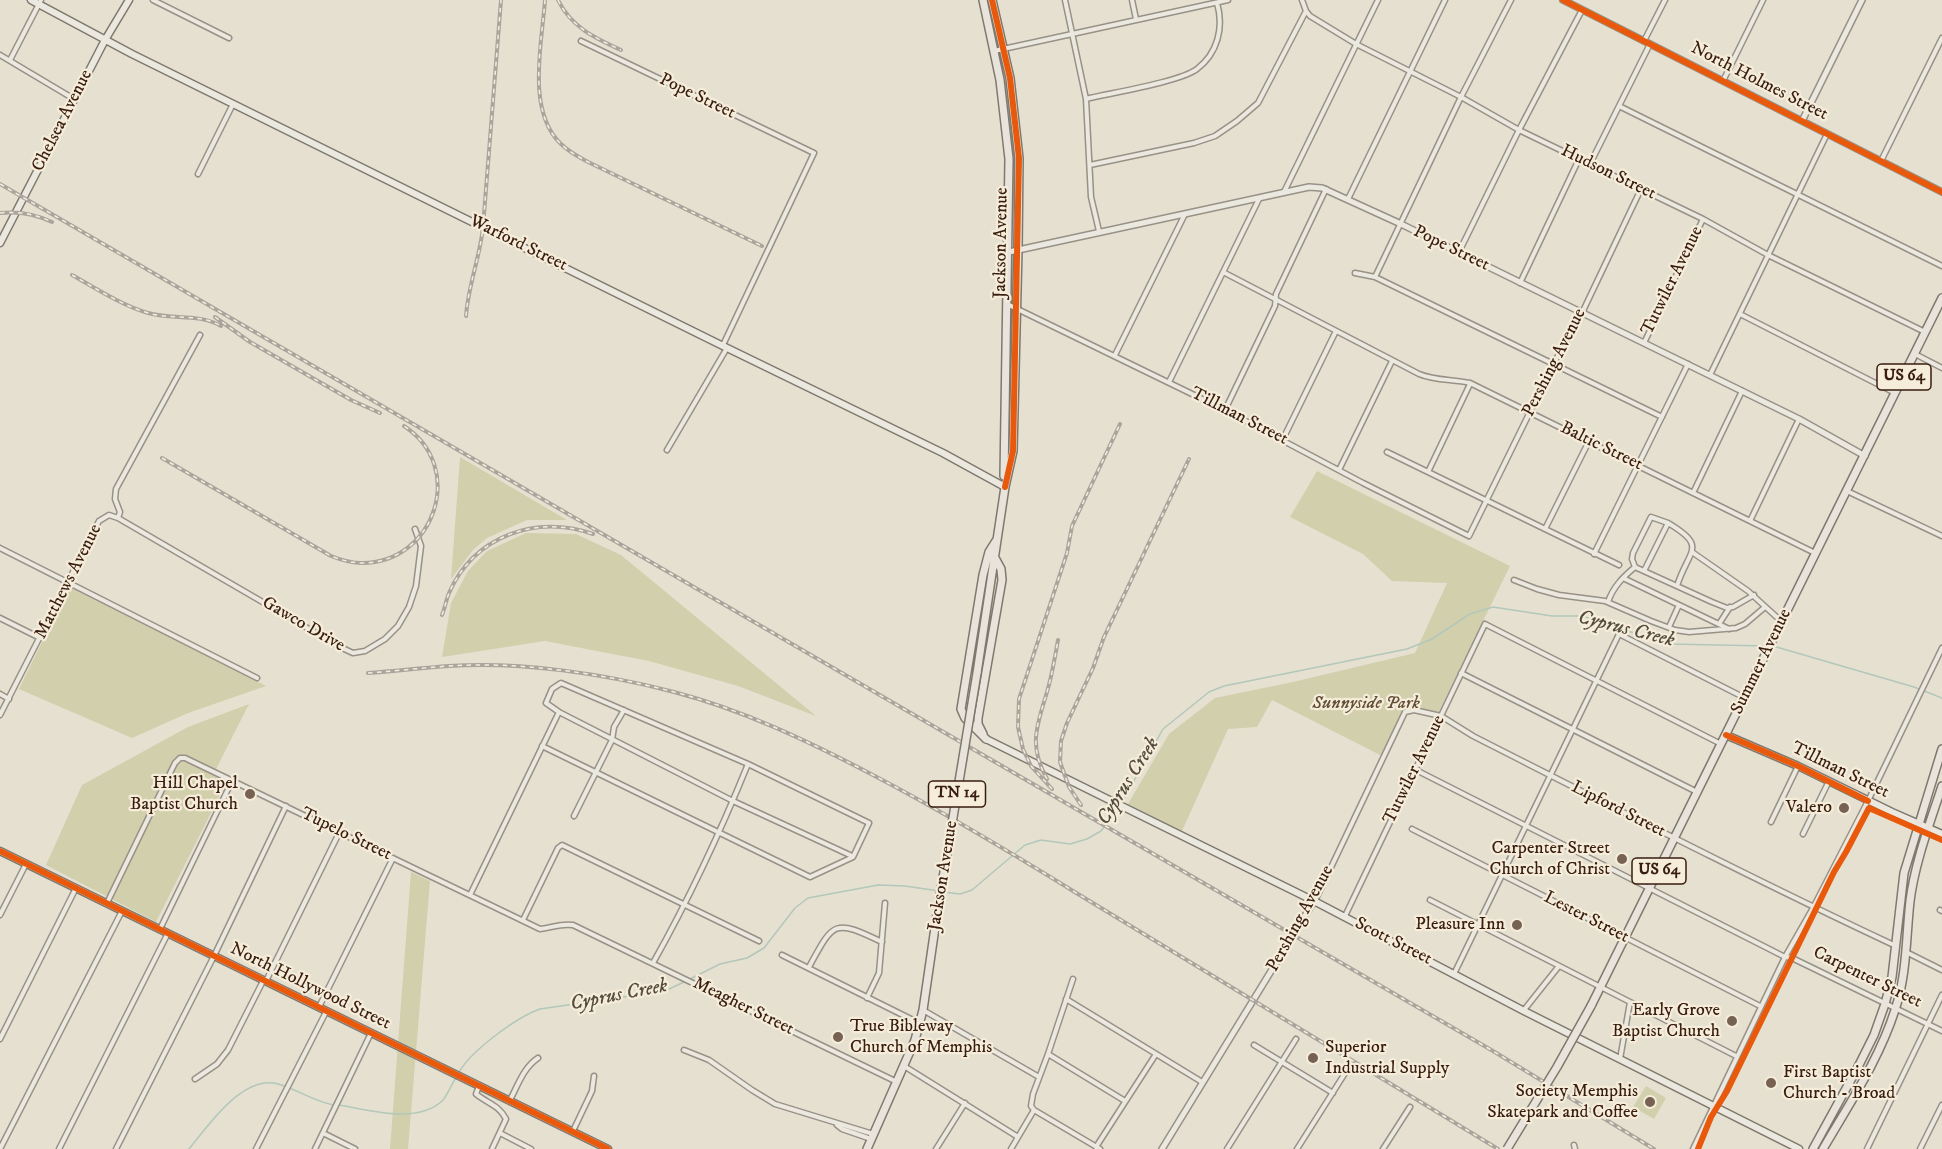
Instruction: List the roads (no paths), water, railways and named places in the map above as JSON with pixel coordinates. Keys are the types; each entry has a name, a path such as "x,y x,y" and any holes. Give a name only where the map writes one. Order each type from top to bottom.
{"main road":[{"name":"Warford Street","path":"31,0 40,2 105,40 943,453 1005,487"},
{"name":"Chelsea Avenue","path":"0,243 105,40 129,0"},
{"name":"Jackson Avenue","path":"983,0 1000,80 1009,159 1005,487"},
{"name":"Jackson Avenue","path":"867,1149 915,1041 923,1011 1005,487 1013,451 1019,158 1010,78 992,0"},
{"name":"Summer Avenue","path":"1507,1149 1557,1067 1601,987 1942,298"},
{"path":"986,739 964,718 962,709 983,575 989,552 998,539"},
{"path":"986,739 978,724 978,718 1002,580 1001,569 995,558"},
{"name":"Tillman Street","path":"1726,735 1798,766 1942,834"},
{"name":"Scott Street","path":"986,739 1314,901 1524,1011 1799,1149"},
{"path":"1814,1146 1874,1035 1885,1004 1892,977 1904,873 1942,749"},
{"path":"1824,1148 1867,1072 1896,1009 1916,874 1942,786"},
{"name":"North Hollywood Street","path":"0,851 608,1149"}],"street":[{"path":"153,0 230,38"},
{"path":"1065,0 1086,99 1091,197 1099,231"},
{"path":"1132,0 1136,19"},
{"path":"994,51 1228,0"},
{"path":"1090,165 1194,143 1215,136 1237,121 1258,103 1306,11 1302,0"},
{"path":"1283,193 1378,0"},
{"path":"1348,199 1444,0"},
{"path":"1375,277 1511,0"},
{"path":"1590,164 1619,106 1665,0"},
{"path":"1723,81 1764,0"},
{"path":"1802,121 1862,0"},
{"name":"North Holmes Street","path":"1566,1 1942,192"},
{"path":"10,60 40,2"},
{"path":"1086,99 1182,77 1197,69 1213,50 1220,30 1221,16 1217,3"},
{"path":"1459,253 1519,130 1582,10"},
{"name":"Hudson Street","path":"1306,11 1320,24 1519,130 1703,219 1768,255 1926,333"},
{"path":"1881,161 1942,38"},
{"name":"Pope Street","path":"581,41 814,153 725,347"},
{"path":"0,55 75,99"},
{"path":"198,174 233,104"},
{"path":"1619,106 1942,266"},
{"path":"1710,375 1827,134"},
{"path":"1009,159 1019,158"},
{"path":"1520,283 1579,159"},
{"name":"Pope Street","path":"1009,252 1313,187 1326,189 1688,364 1798,419 1864,456"},
{"path":"1225,410 1276,300 1275,294 1326,189"},
{"name":"Pershing Avenue","path":"1468,536 1554,363 1582,313 1641,189"},
{"path":"1169,382 1259,199"},
{"path":"1115,355 1186,213"},
{"name":"Tutwiler Avenue","path":"1644,343 1703,219"},
{"name":"Baltic Street","path":"1223,272 1392,361 1431,379 1470,383 1815,554"},
{"path":"1355,273 1375,277 1662,417"},
{"name":"Tillman Street","path":"1007,304 1283,439 1468,536"},
{"path":"1740,314 1896,393"},
{"path":"1283,439 1336,331"},
{"name":"Matthews Avenue","path":"0,715 99,521 109,515 118,518 120,512 115,500 116,489 200,335"},
{"path":"667,450 725,347"},
{"path":"1916,354 1942,368"},
{"path":"1339,470 1392,361"},
{"path":"1594,554 1688,364"},
{"path":"1428,472 1470,383"},
{"path":"1693,492 1742,392"},
{"path":"1005,406 1014,407"},
{"path":"1750,521 1798,419"},
{"path":"1545,529 1589,441"},
{"path":"1387,452 1619,566"},
{"path":"1847,491 1942,536"},
{"path":"1677,586 1684,564 1692,552 1690,538 1668,523 1651,517 1633,553 1632,559 1635,567 1712,602 1730,607"},
{"name":"Gawco Drive","path":"118,518 353,653 365,651 385,639 398,626 409,607 416,586 421,546 415,529"},
{"path":"1644,571 1668,523"},
{"path":"0,548 257,678"},
{"path":"1692,552 1754,596 1781,622"},
{"path":"1608,602 1611,593 1635,567"},
{"path":"1623,578 1729,629"},
{"path":"1515,580 1559,595 1608,602 1669,627 1689,632 1729,629 1745,624 1765,607"},
{"path":"1719,624 1730,607 1754,596"},
{"path":"1669,627 1678,605"},
{"path":"0,618 40,638"},
{"name":"Tutwiler Avenue","path":"1344,917 1485,624 1597,680"},
{"path":"1454,974 1619,634 1744,698"},
{"path":"1693,1149 1760,1006 1868,801 1942,648"},
{"path":"1461,673 1697,792"},
{"path":"1597,680 1721,744"},
{"path":"542,746 810,877 853,857 869,823 748,764 573,687 561,683 552,688 546,703 612,740 733,801 853,857"},
{"path":"0,694 9,699"},
{"path":"574,816 612,740 614,727 624,710"},
{"name":"Pershing Avenue","path":"1162,1149 1314,901 1405,712 1414,710 1442,716"},
{"path":"470,895 559,712"},
{"name":"Lipford Street","path":"1442,716 1473,736 1675,839 1813,908 1896,946"},
{"name":"Tupelo Street","path":"107,903 173,767 178,759 185,758 522,920"},
{"path":"653,963 685,905 719,834 748,764"},
{"path":"1771,822 1798,766"},
{"name":"Carpenter Street","path":"1416,770 1785,957 1792,958 1942,1031"},
{"path":"160,929 232,781"},
{"path":"1803,834 1828,781"},
{"path":"116,1149 214,956 286,806"},
{"name":"Lester Street","path":"1412,829 1760,1006"},
{"path":"195,1080 217,1064 228,1050 340,831"},
{"path":"522,920 559,846 564,846 759,941"},
{"path":"319,1007 393,858"},
{"path":"0,915 26,864"},
{"path":"0,1039 76,888"},
{"path":"1430,900 1736,1056"},
{"path":"867,998 879,974 885,903"},
{"path":"0,1149 122,911"},
{"name":"Meagher Street","path":"522,920 540,929 563,923 573,925 897,1082"},
{"path":"809,967 825,937 842,927 853,928 882,942"},
{"path":"59,1149 168,933"},
{"path":"1906,952 1942,970"},
{"path":"782,955 920,1023"},
{"path":"1524,1011 1559,966"},
{"path":"1073,979 1039,1077 1031,1106 1034,1110 1098,1148 1156,1054"},
{"path":"1867,1149 1942,995"},
{"path":"1066,999 1203,1083"},
{"path":"1620,1059 1630,1002"},
{"path":"256,1149 327,1011"},
{"path":"923,1011 1039,1077"},
{"path":"315,1149 371,1033"},
{"path":"1227,1149 1296,1039"},
{"path":"1254,1045 1333,1093"},
{"path":"684,1050 709,1059 775,1104 872,1137"},
{"path":"1048,1054 1125,1101"},
{"path":"510,1101 524,1072 538,1058"},
{"path":"904,1066 1018,1137"},
{"path":"1298,1149 1347,1070"},
{"path":"572,1132 592,1091 594,1076"},
{"path":"479,1086 476,1094 501,1110 506,1119 492,1149"},
{"path":"936,1149 965,1103"},
{"path":"1920,1149 1942,1105"},
{"path":"1383,1149 1410,1107"},
{"path":"1011,1149 1034,1110"},
{"path":"323,1133 355,1149"},
{"path":"500,1133 531,1149"},
{"path":"1085,1149 1089,1143"}],"waterway":[{"name":"Cyprus Creek","path":"1121,804 1163,729 1209,692 1224,686 1407,649 1432,639 1470,614 1493,607 1552,616 1582,616 1668,644 1768,646"},
{"name":"Cyprus Creek","path":"1773,646 1914,687 1942,698"},
{"name":"Cyprus Creek","path":"943,892 960,894 972,890 1025,845 1041,840 1070,844 1087,839 1101,831 1118,808"},
{"name":"Cyprus Creek","path":"690,979 720,964 747,958 764,948 795,908 808,898 878,885 939,891"},
{"name":"Cyprus Creek","path":"459,1072 465,1063 496,1035 530,1013 540,1009 665,991 686,981"},
{"name":"Cyprus Creek","path":"339,1105 393,1114 420,1112 433,1108 443,1100 457,1076"},
{"name":"Cyprus Creek","path":"189,1149 216,1116 239,1094 265,1083 278,1084 334,1105"}],"railway":[{"path":"466,316 483,227 501,0"},
{"path":"545,0 540,56 540,95 543,114 550,130 561,144 588,162 762,246"},
{"path":"558,0 577,25 621,50"},
{"path":"0,184 1493,1051 1654,1149"},
{"path":"0,213 27,214 52,222"},
{"path":"72,275 138,310 157,315 204,319 221,326"},
{"path":"215,317 250,342 351,400 380,413"},
{"path":"1052,789 1031,766 1023,749 1018,727 1019,699 1067,553 1072,526 1120,424"},
{"path":"162,458 331,556 362,563 387,559 408,547 424,530 434,510 438,487 434,465 423,444 404,426"},
{"path":"1081,805 1069,787 1060,762 1061,741 1104,637 1189,459"},
{"path":"442,615 449,593 460,573 474,557 491,544 529,529 571,528 593,534"},
{"path":"1047,779 1038,756 1036,736 1058,640"},
{"path":"368,673 476,665 562,670 674,692 700,699 775,727 871,774 976,832 1498,1149"}],"place":[{"name":"Hill Chapel Baptist Church","path":"250,794"},
{"name":"Valero","path":"1844,808"},
{"name":"Carpenter Street Church of Christ","path":"1622,859"},
{"name":"Pleasure Inn","path":"1517,925"},
{"name":"Early Grove Baptist Church","path":"1732,1021"},
{"name":"True Bibleway Church of Memphis","path":"838,1037"},
{"name":"Superior Industrial Supply","path":"1313,1058"},
{"name":"First Baptist Church - Broad","path":"1771,1083"},
{"name":"Society Memphis Skatepark and Coffee","path":"1650,1102"}],"park label":[{"name":"Sunnyside Park","path":"1366,704"}]}
